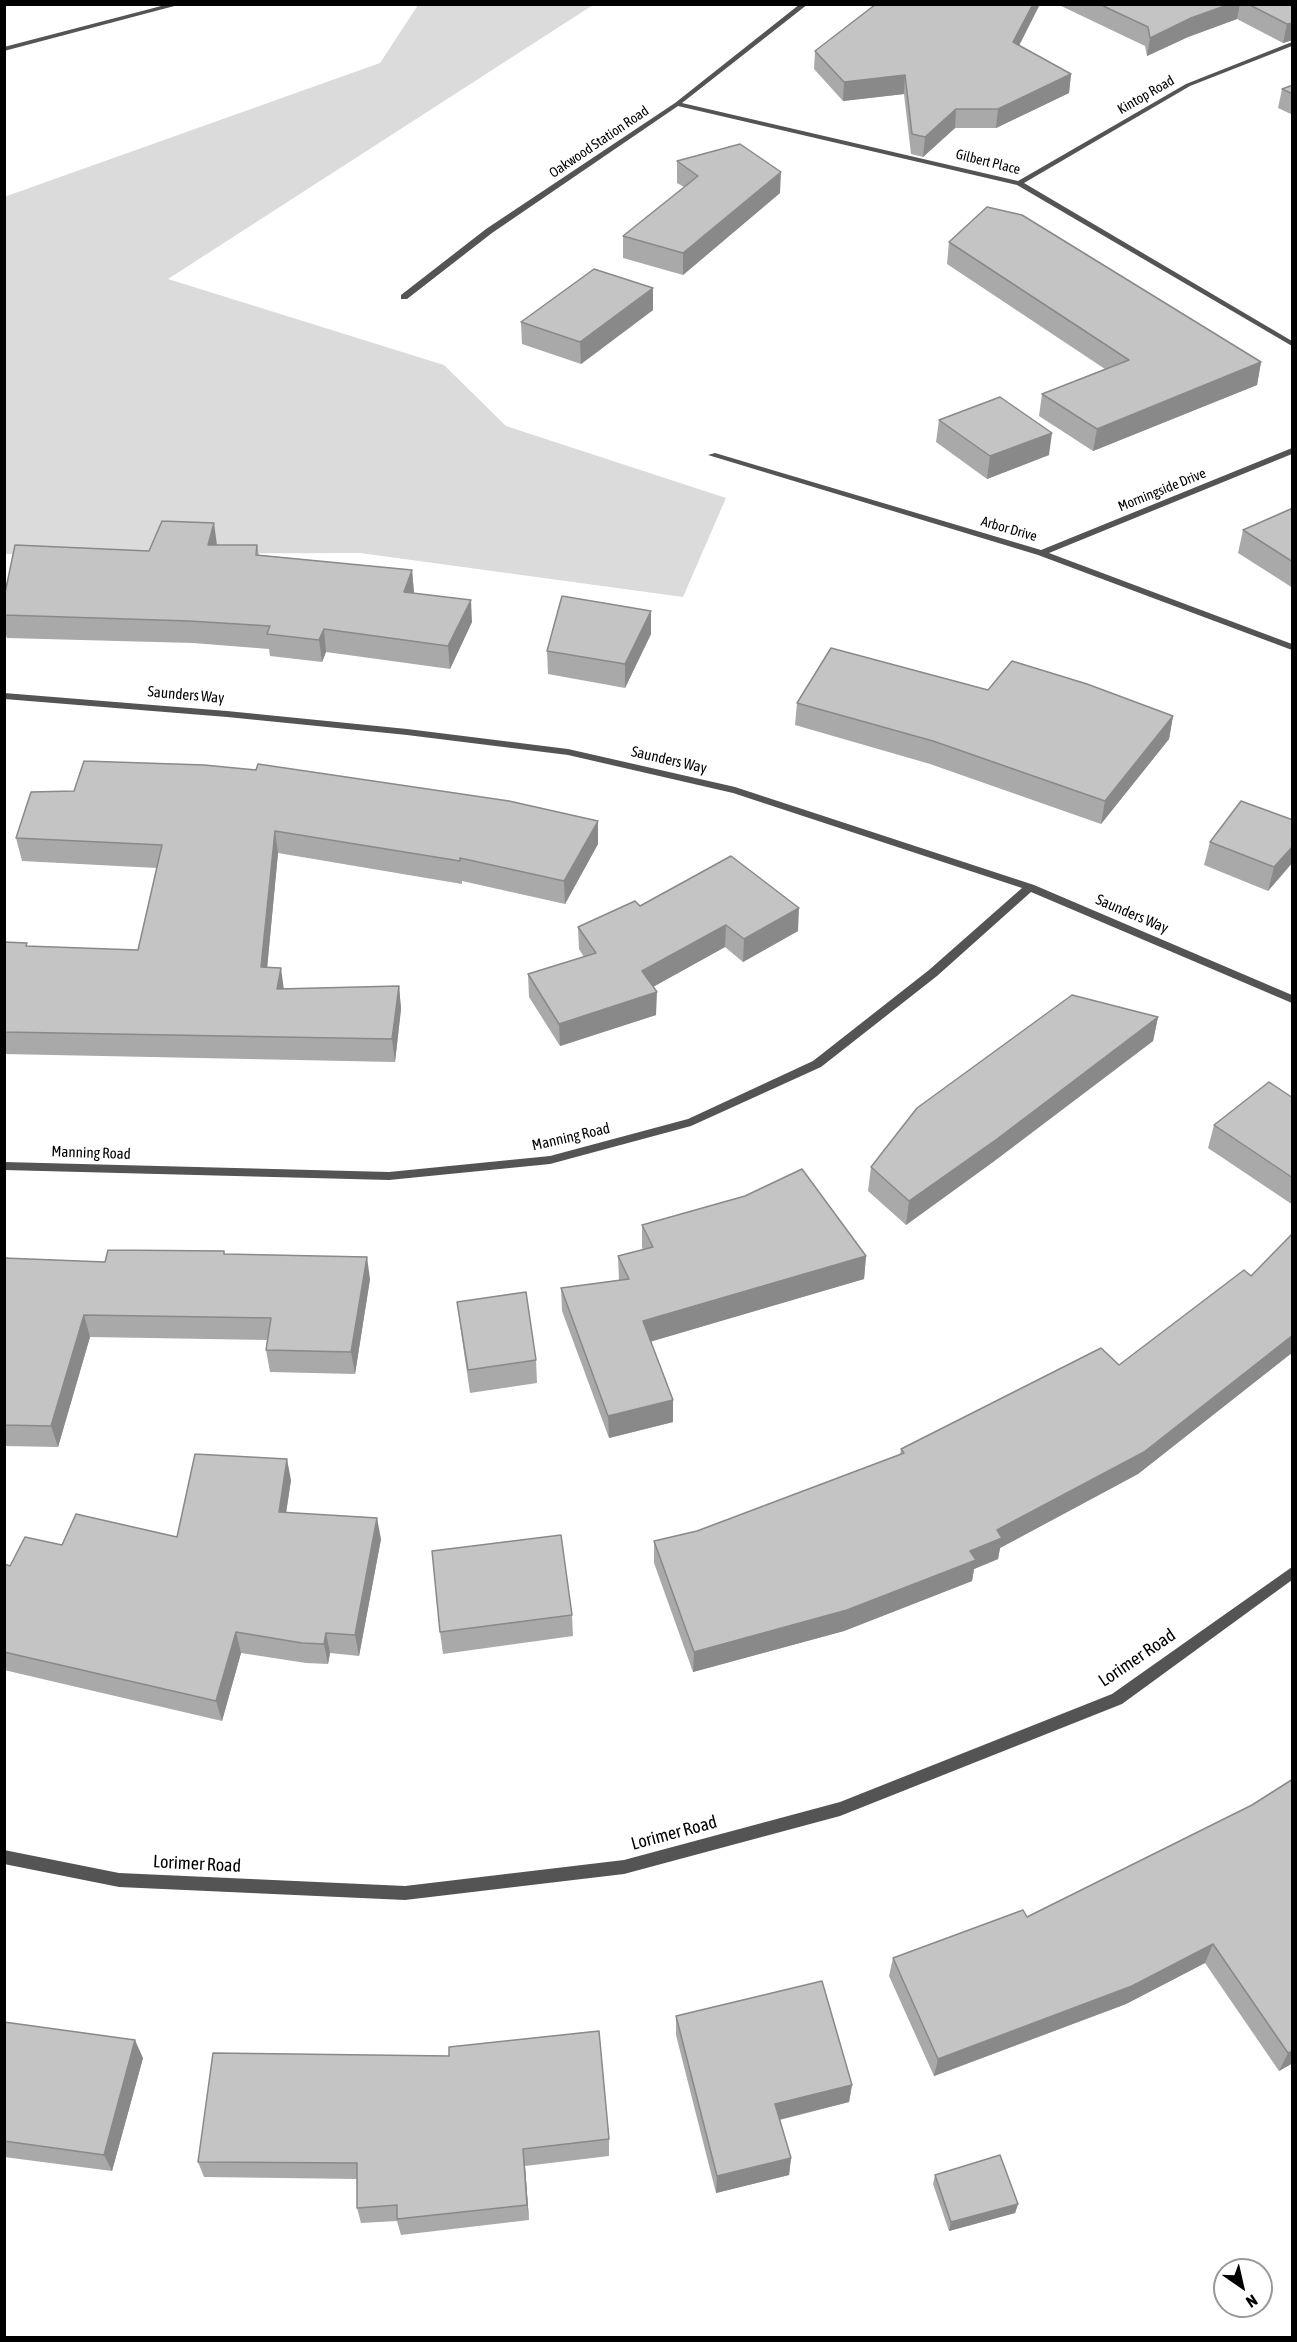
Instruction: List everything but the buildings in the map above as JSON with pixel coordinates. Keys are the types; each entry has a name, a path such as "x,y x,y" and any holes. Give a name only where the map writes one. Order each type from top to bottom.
{"street":[{"path":"4,49 179,4"},
{"name":"Oakwood Station Road","path":"404,297 489,231 677,104 806,4"},
{"name":"Kintop Road","path":"1019,183 1188,85 1293,44"},
{"name":"Gilbert Place","path":"677,104 1019,183 1293,344"},
{"name":"Morningside Drive","path":"1041,553 1293,451"},
{"name":"Arbor Drive","path":"712,455 1041,553 1293,647"},
{"name":"Saunders Way","path":"4,696 283,719 568,752 735,790 1030,887 1293,999"},
{"name":"Manning Road","path":"4,1166 389,1176 550,1160 692,1122 817,1064 933,973 1030,887"},
{"name":"Lorimer Road","path":"4,1857 119,1880 405,1893 624,1867 840,1809 1117,1698 1293,1573"}],"shaded area":[{"path":"418,5 593,5 168,279 444,365 506,426 726,498 683,597 360,553 5,554 4,197 380,63"}]}
